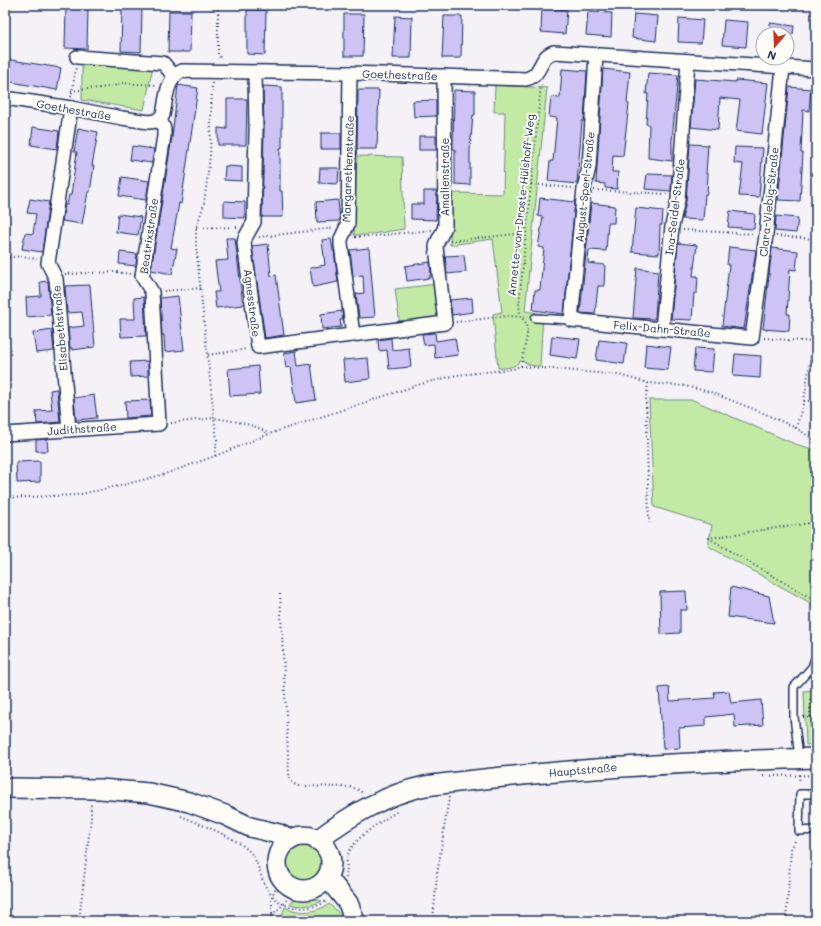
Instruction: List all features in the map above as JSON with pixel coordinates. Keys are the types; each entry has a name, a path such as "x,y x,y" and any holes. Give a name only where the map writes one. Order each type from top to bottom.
{"street":[{"path":"538,72 542,61 550,54 566,52 814,69"},
{"name":"August-Sperl-Straße","path":"571,320 584,189 589,167 596,55"},
{"path":"78,57 163,63 171,82 163,115 160,119"},
{"name":"Ina-Seidel-Straße","path":"662,330 672,226 679,195 688,61"},
{"name":"Clara-Viebig-Straße","path":"752,338 766,235 783,67"},
{"name":"Goethestraße","path":"171,82 182,72 350,73 526,79 533,77 538,72"},
{"name":"Agnesstraße","path":"255,73 256,130 254,222 247,233 244,243 258,347 445,323"},
{"name":"Margarethenstraße","path":"350,73 348,224 343,233 341,244 353,335"},
{"name":"Amalienstraße","path":"444,76 445,226 436,247 445,323"},
{"name":"Goethestraße","path":"5,98 71,108 139,121 148,122 160,119"},
{"name":"Elisabethstraße","path":"69,430 56,279 48,263 71,108"},
{"name":"Beatrixstraße","path":"159,424 152,292 142,276 164,136 164,129 160,119"},
{"name":"Felix-Dahn-Straße","path":"571,320 752,338"},
{"name":"Judithstraße","path":"5,434 159,424"},
{"name":"Hauptstraße","path":"323,847 356,815 390,796 407,790 450,783 654,764 805,764"},
{"path":"5,788 89,795 117,790 167,796 225,815 284,846"},
{"path":"304,836 311,837 323,847 331,865 322,882 302,891 287,884 276,866 284,846 304,836"},
{"path":"322,882 354,920"}],"lane":[{"path":"535,318 571,320"},
{"path":"805,764 794,717 794,687 814,666 816,656"},
{"path":"816,794 800,794 799,831 816,830"}],"path":[{"path":"218,5 218,54 229,72"},
{"path":"813,5 814,69"},
{"path":"78,57 71,91 110,88 123,83 150,84 171,82"},
{"path":"213,72 210,156 204,204 196,228 196,246 217,440 215,456"},
{"name":"Annette-von-Droste-Hülshoff-Weg","path":"521,366 528,336 526,323 521,317 519,305 541,86 538,72"},
{"path":"532,184 679,195"},
{"path":"196,228 237,226 247,233 258,237 334,228 354,237 430,230 451,242 526,233"},
{"path":"672,226 681,229 816,239"},
{"path":"5,258 22,256 42,260 51,270 62,275 116,272 142,276"},
{"path":"152,292 201,288"},
{"path":"445,323 506,316 521,317"},
{"path":"796,428 804,401 816,322"},
{"path":"752,338 813,342"},
{"path":"208,355 258,347"},
{"path":"5,498 84,494 120,486 166,474 269,434 421,384 457,375 513,369 521,366 619,375 648,383 685,386 710,392 761,412 796,428 816,441"},
{"path":"648,383 646,400 649,523"},
{"path":"804,401 816,401"},
{"path":"159,424 214,418 242,423 260,429 269,434"},
{"path":"816,522 709,538 816,601"},
{"path":"280,594 290,780 297,786 350,787 357,789 368,797 372,805"},
{"path":"810,717 810,698 816,693"},
{"path":"794,717 816,718"},
{"path":"805,764 816,775"},
{"path":"760,776 805,764"},
{"path":"800,794 805,764"},
{"path":"79,921 91,818 89,795"},
{"path":"433,921 448,798 456,797"},
{"path":"786,921 792,849 799,831"},
{"path":"273,921 272,896 287,884"},
{"path":"272,915 284,904 287,884"}],"green space":[{"path":"683,5 780,5 782,10"},
{"path":"82,64 153,66 144,110 82,100"},
{"path":"495,85 547,88 525,311 543,314 540,366 530,365 520,361 507,368 498,368 493,314 502,312 493,239 450,245 451,193 503,194 505,112 494,112"},
{"path":"357,156 402,157 404,229 366,235 354,235"},
{"path":"437,284 438,318 400,325 395,289"},
{"path":"649,400 693,400 795,444 816,450 816,606 708,546 712,525 654,507"},
{"path":"816,690 816,744 806,745 804,691"},
{"path":"299,841 307,841 319,847 325,859 325,867 319,879 307,885 299,885 287,879 281,867 281,859 287,847"},
{"path":"299,898 311,898 322,901 306,906 290,904 292,901"},
{"path":"329,904 338,912 344,921 282,921 282,915 285,907 296,911 307,912 319,909"}],"building":[{"path":"66,8 88,8 87,49 65,48"},
{"path":"122,8 142,9 141,52 121,51"},
{"path":"542,8 567,10 565,34 541,32"},
{"path":"247,10 266,10 265,55 247,54"},
{"path":"169,11 191,11 190,52 168,52"},
{"path":"588,12 612,13 611,37 586,35"},
{"path":"344,14 364,14 363,56 344,56"},
{"path":"634,14 658,16 656,41 632,38"},
{"path":"395,16 412,17 411,58 393,58"},
{"path":"444,16 462,16 461,58 442,58"},
{"path":"679,18 703,20 701,43 678,42"},
{"path":"724,20 748,22 746,47 722,45"},
{"path":"770,23 794,26 770,26"},
{"path":"5,59 61,68 57,90 5,81"},
{"path":"562,69 587,71 584,121 582,121 577,184 548,181 550,161 553,161 557,118 549,117 551,97 560,98"},
{"path":"603,69 630,72 627,103 629,104 623,156 613,155 612,172 618,172 617,189 605,188 605,184 596,183"},
{"path":"648,73 678,75 672,141 672,161 648,158 649,125 646,124 648,94 646,94"},
{"path":"695,79 736,82 736,80 768,83 762,134 736,131 740,100 720,98 718,130 691,127"},
{"path":"178,85 198,88 181,204 179,203 171,248 177,249 172,274 151,270 172,137"},
{"path":"263,86 282,87 280,191 282,191 283,217 262,217 264,130"},
{"path":"789,87 811,89 809,111 803,110 801,153 803,153 800,201 778,200"},
{"path":"358,90 379,90 377,149 357,149"},
{"path":"454,90 475,91 475,115 473,115 470,150 470,185 455,184 455,149 453,149"},
{"path":"227,99 247,99 246,145 218,145 218,128 227,129"},
{"path":"436,100 436,116 414,117 413,101"},
{"path":"33,127 59,131 57,149 31,145"},
{"path":"78,128 98,132 92,166 94,166 90,192 88,192 82,224 62,221 65,204 67,205 69,195 71,195 77,152 74,152"},
{"path":"321,133 341,133 341,149 321,149"},
{"path":"419,136 436,136 436,150 419,150"},
{"path":"690,144 708,145 706,174 708,174 707,194 705,194 703,220 682,219 686,201"},
{"path":"132,146 154,149 152,163 130,160"},
{"path":"735,147 763,148 759,197 739,196 743,164 734,163"},
{"path":"225,166 242,167 242,181 224,180"},
{"path":"320,168 339,168 338,184 319,183"},
{"path":"647,174 672,175 671,191 645,189"},
{"path":"122,177 149,181 146,200 119,196"},
{"path":"424,191 437,191 436,220 411,219 411,204 424,204"},
{"path":"540,198 575,202 564,314 533,310 535,290 540,290 544,248 538,247 543,217 538,216"},
{"path":"30,199 49,202 42,252 22,249 25,233 33,234 36,214 27,213"},
{"path":"338,200 340,221 317,222 316,202"},
{"path":"224,201 245,202 245,218 224,217"},
{"path":"591,203 615,206 614,223 608,223 606,251 589,250 588,263 605,265 604,286 598,286 595,314 580,313"},
{"path":"636,208 663,211 662,225 660,225 659,254 632,252"},
{"path":"730,211 755,214 754,229 728,227"},
{"path":"118,214 141,217 138,235 116,232"},
{"path":"776,216 798,218 796,233 775,231"},
{"path":"226,238 235,238 243,305 216,308 214,292 219,292 215,261 228,260"},
{"path":"331,239 338,282 313,287 310,268 325,265 322,240"},
{"path":"678,243 697,245 693,276 698,276 697,293 694,293 692,320 671,319"},
{"path":"268,244 271,276 276,275 284,335 265,338 252,246"},
{"path":"729,247 756,250 744,329 722,326 729,265 727,265"},
{"path":"369,248 375,317 359,318 356,294 364,293 363,275 353,276 350,250"},
{"path":"772,248 798,251 796,270 790,269 787,314 790,314 789,331 763,329"},
{"path":"120,252 137,254 136,266 119,264"},
{"path":"464,255 466,272 447,274 445,256"},
{"path":"430,262 430,278 407,281 405,266"},
{"path":"637,268 658,271 654,319 633,318"},
{"path":"48,281 51,315 27,317 26,297 41,296 40,282"},
{"path":"90,285 95,347 72,350 72,348 70,348 68,328 84,326 82,312 67,313 65,286"},
{"path":"178,296 184,350 165,352 164,335 162,335 160,298"},
{"path":"144,297 146,336 121,337 120,319 135,319 134,298"},
{"path":"472,298 473,312 452,315 450,300"},
{"path":"342,311 343,320 340,320 341,327 322,329 321,314"},
{"path":"52,330 54,351 36,353 33,333"},
{"path":"435,333 436,341 455,338 458,355 435,358 434,344 424,345 422,334"},
{"path":"552,336 580,339 577,359 550,355"},
{"path":"391,338 392,350 409,348 411,367 389,369 387,350 379,351 378,340"},
{"path":"599,340 627,343 624,364 596,360"},
{"path":"646,344 671,347 668,370 644,368"},
{"path":"695,348 714,349 712,372 693,371"},
{"path":"296,351 298,366 311,364 316,400 296,403 291,367 286,368 284,353"},
{"path":"735,354 761,356 760,378 733,376"},
{"path":"368,358 370,379 345,382 343,360"},
{"path":"148,361 148,376 131,377 130,362"},
{"path":"258,366 260,394 230,396 228,369"},
{"path":"57,389 60,422 37,424 36,411 52,410 50,390"},
{"path":"94,395 97,418 76,420 74,398"},
{"path":"150,400 151,416 126,418 125,401"},
{"path":"47,439 48,451 36,451 36,440"},
{"path":"40,461 40,482 17,483 16,462"},
{"path":"731,587 769,596 774,623 728,617"},
{"path":"686,591 687,610 680,610 680,633 661,634 660,592"},
{"path":"669,687 670,701 715,698 714,692 729,691 731,703 761,700 763,725 735,727 734,714 706,717 706,726 679,728 680,748 663,749 659,688"}]}
